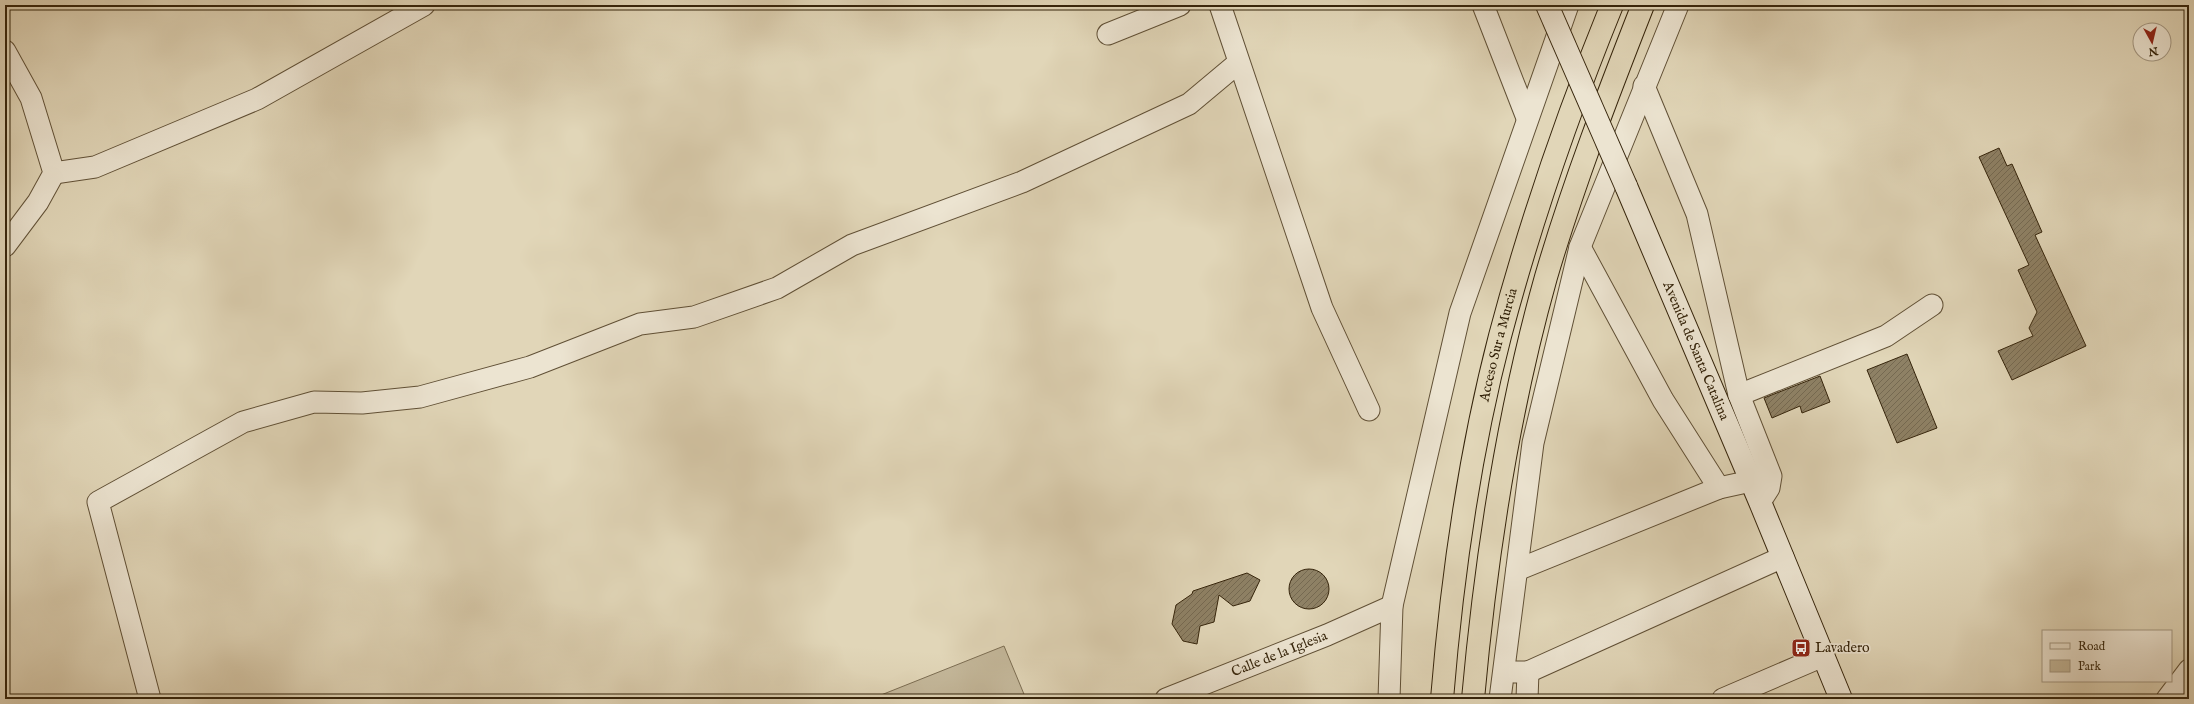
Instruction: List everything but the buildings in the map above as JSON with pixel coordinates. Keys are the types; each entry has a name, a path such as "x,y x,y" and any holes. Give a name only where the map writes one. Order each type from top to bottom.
{"highway":[{"name":"Acceso Sur a Murcia","path":"1442,699 1453,588 1461,530 1475,450 1498,344 1537,210 1565,125 1612,5"},
{"name":"Acceso Sur a Murcia","path":"1473,699 1491,534 1504,456 1527,352 1546,277 1564,218 1643,5"}],"main road":[{"name":"Avenida de Santa Catalina","path":"1547,5 1626,186 1760,502 1841,699"}],"street":[{"path":"54,172 95,167 257,99 424,5"},
{"path":"1108,34 1180,5"},
{"path":"1220,5 1238,63 1322,308 1369,410"},
{"path":"1482,5 1527,118"},
{"path":"1389,699 1392,606 1460,313 1527,118 1568,5"},
{"path":"1500,699 1533,443 1580,247 1678,5"},
{"path":"5,51 31,98 54,172 38,202 5,246"},
{"path":"150,699 98,502 243,422 314,402 362,403 420,397 530,367 640,324 694,317 777,288 852,245 1022,182 1183,108 1238,63"},
{"path":"1644,86 1697,214 1739,395 1771,476 1769,488 1760,502"},
{"path":"1580,247 1663,400 1718,488"},
{"path":"1739,395 1886,336 1932,305"},
{"path":"1517,570 1718,488 1751,481"},
{"path":"1504,671 1528,672 1783,557"},
{"name":"Calle de la Iglesia","path":"1166,699 1327,635 1392,606"},
{"path":"1723,699 1824,656"},
{"path":"2167,699 2189,670"},
{"path":"1527,699 1528,672"}],"green space":[{"path":"1004,646 1026,699 871,699"}],"place":[{"name":"Lavadero","path":"1801,648"}]}
